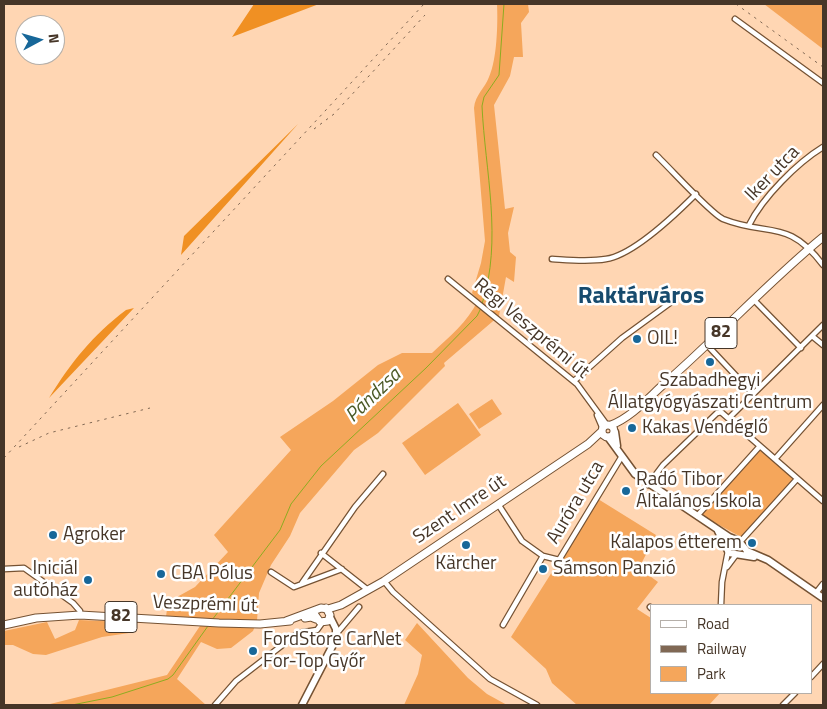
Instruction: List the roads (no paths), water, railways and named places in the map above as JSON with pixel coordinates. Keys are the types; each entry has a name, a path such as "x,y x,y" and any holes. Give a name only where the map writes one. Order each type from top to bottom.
{"main road":[{"name":"Szent Imre út","path":"324,618 335,608 384,581 629,415 708,346 754,300 823,237"},
{"name":"Veszprémi út","path":"4,625 36,618 80,615 260,624 286,621 309,617 324,618 321,608 286,621"}],"street":[{"path":"735,19 823,83"},
{"name":"Iker utca","path":"749,225 755,212 806,158 823,147"},
{"path":"656,155 721,218 785,232 810,248 823,265"},
{"path":"552,259 607,259 620,255 667,222 696,194"},
{"name":"Régi Veszprémi út","path":"448,279 574,381 593,404 608,431"},
{"path":"754,300 801,348"},
{"path":"574,381 622,338 670,303"},
{"path":"729,418 823,325"},
{"path":"812,336 823,345"},
{"path":"708,346 754,394"},
{"path":"776,460 823,405"},
{"path":"648,485 663,465 716,413 723,413 821,499 823,492"},
{"path":"608,431 635,474 648,485 739,542 747,551 766,559 823,598"},
{"path":"697,516 760,446"},
{"name":"Auróra utca","path":"503,625 544,556 560,560 622,456"},
{"path":"302,583 354,507 383,474"},
{"path":"721,604 723,575 729,542 739,542 797,479"},
{"path":"498,504 522,541 544,556"},
{"path":"714,527 722,537 727,549 737,555 766,559"},
{"path":"723,575 742,551 739,542"},
{"path":"322,553 368,590"},
{"path":"4,569 24,568 78,607 80,615"},
{"path":"271,572 294,587 342,570"},
{"path":"384,581 393,592 470,663 490,679 537,705"},
{"path":"816,593 823,584"},
{"path":"302,705 335,642 337,633 359,607"},
{"path":"215,705 236,681 298,633 314,627 324,618 337,633"},
{"path":"812,676 823,664"},
{"path":"783,705 794,694"}],"waterway":[{"name":"Pándzsa","path":"482,304 488,280 492,230 482,106 484,97 499,75 504,4"},
{"name":"Pándzsa","path":"212,620 280,530 291,504 321,466 426,368 477,316 481,308"},
{"name":"Pándzsa","path":"72,705 112,697 168,679 173,675 208,626"}],"railway":[{"path":"4,458 424,4"},
{"path":"736,4 823,67"},
{"path":"314,129 334,114 425,15"},
{"path":"19,447 49,433 150,408"}],"place":[{"name":"OIL!","path":"637,339"},
{"name":"Szabadhegyi Állatgyógyászati Centrum","path":"710,362"},
{"name":"Kakas Vendéglő","path":"632,428"},
{"name":"Radó Tibor Általános Iskola","path":"626,491"},
{"name":"Agroker","path":"53,535"},
{"name":"Kalapos étterem","path":"752,543"},
{"name":"Kärcher","path":"466,545"},
{"name":"Sámson Panzió","path":"543,569"},
{"name":"CBA Pólus","path":"161,574"},
{"name":"Iniciál autóház","path":"88,580"},
{"name":"FordStore CarNet For-Top Győr","path":"253,651"}],"district":[{"name":"Raktárváros","path":"641,297"}]}
